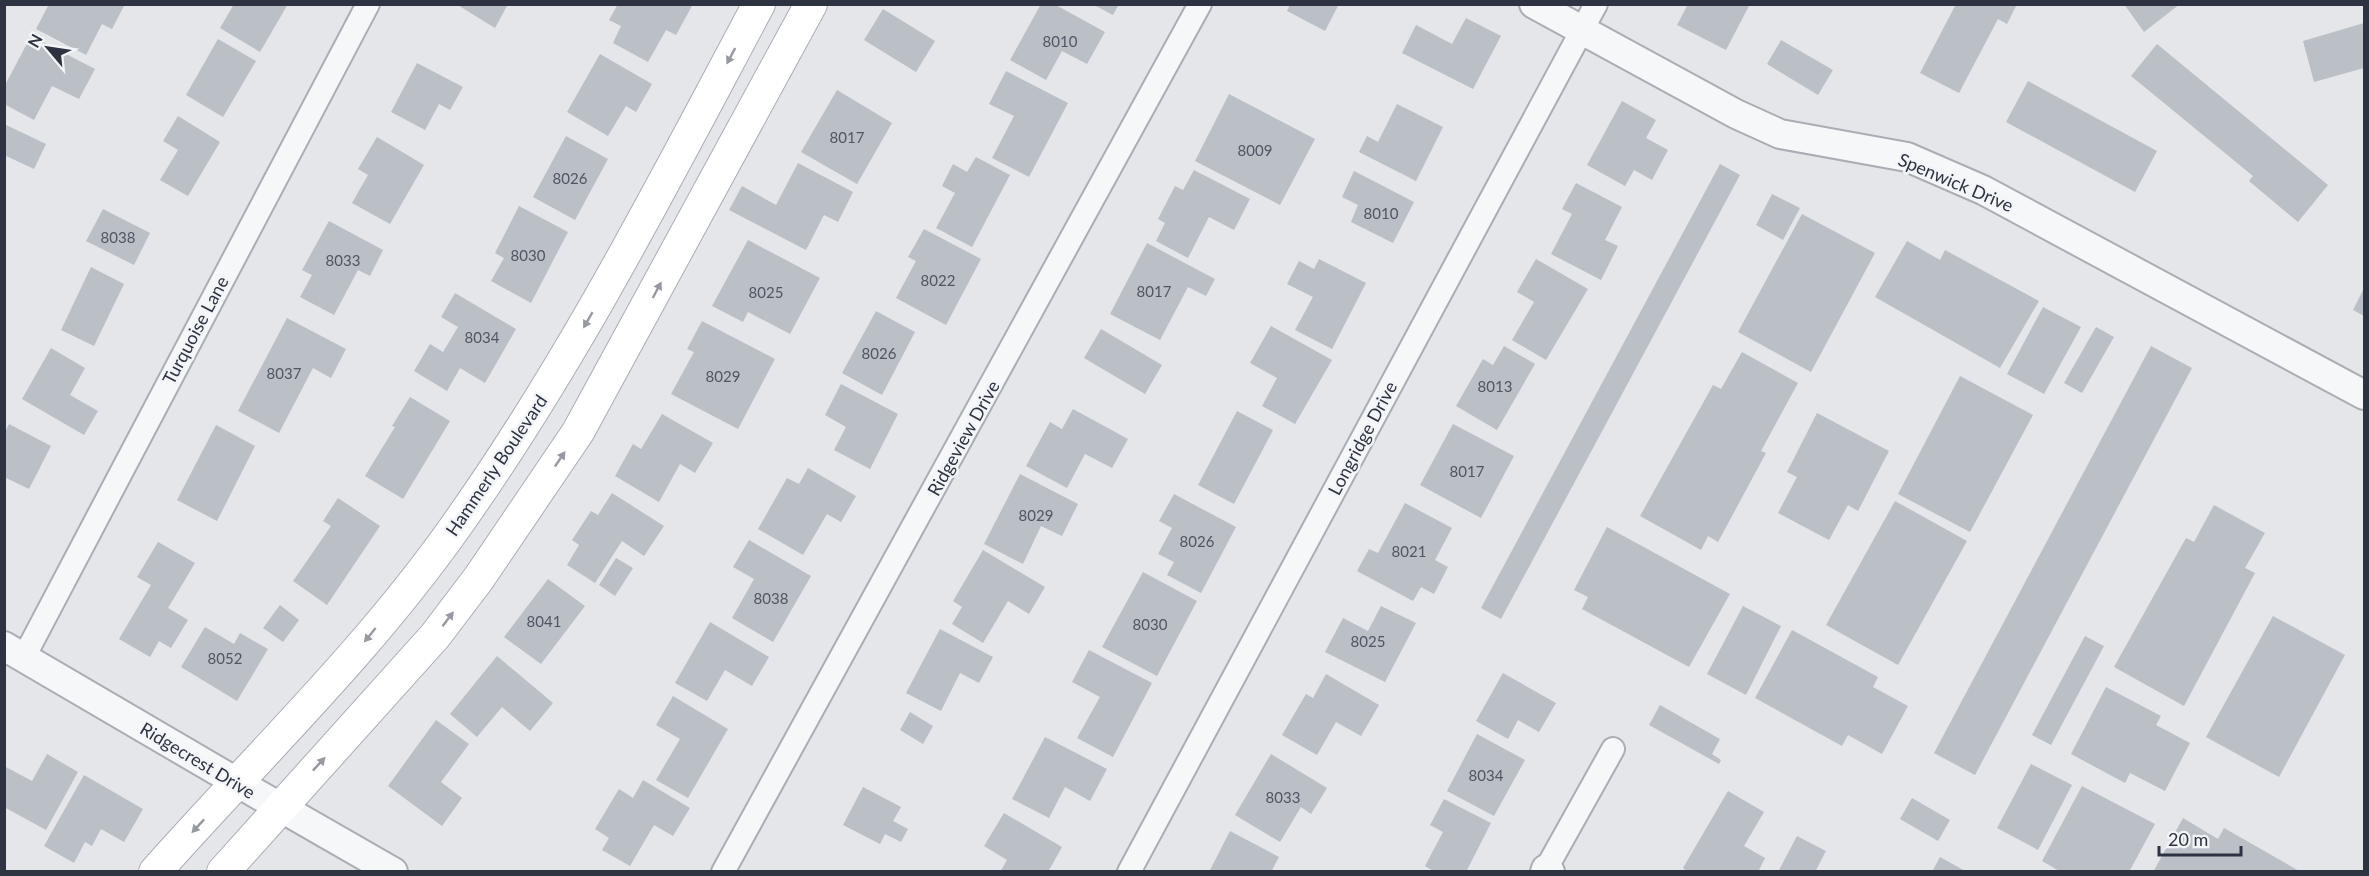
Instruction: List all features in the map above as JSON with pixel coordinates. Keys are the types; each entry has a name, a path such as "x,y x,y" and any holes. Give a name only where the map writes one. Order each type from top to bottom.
{"main road":[{"name":"Hammerly Boulevard","path":"156,872 341,670 455,527 537,407 588,321 759,4"},
{"path":"223,872 435,636 479,578 579,432 811,4"},
{"path":"715,86 754,108"},
{"path":"537,407 579,432"}],"street":[{"name":"Turquoise Lane","path":"14,651 368,4"},
{"name":"Ridgeview Drive","path":"723,872 1200,4"},
{"name":"Spenwick Drive","path":"1534,4 1736,114 1780,134 1908,157 1983,190 2364,395"},
{"name":"Longridge Drive","path":"1129,872 1596,4"},
{"name":"Ridgecrest Drive","path":"14,651 393,872"},
{"path":"1547,871 1613,749"}],"building":[{"path":"49,4 125,4 112,29 102,24 86,55 36,29"},
{"path":"234,4 288,4 260,52 220,28"},
{"path":"456,4 508,4 495,28"},
{"path":"618,4 693,4 676,35 666,30 648,62 613,43 621,26 609,20"},
{"path":"1041,4 1054,4 1105,32 1087,64 1062,51 1046,80 1010,60"},
{"path":"1092,4 1119,4 1113,15"},
{"path":"1290,4 1339,4 1325,31 1287,11"},
{"path":"1688,4 1750,4 1726,50 1677,25"},
{"path":"1956,4 2017,4 2007,24 1998,19 1959,93 1920,73"},
{"path":"2124,4 2180,4 2144,32"},
{"path":"883,9 935,41 916,72 864,40"},
{"path":"1466,18 1501,36 1473,89 1402,53 1416,25 1452,44"},
{"path":"2364,23 2364,68 2314,82 2303,41"},
{"path":"31,36 95,69 79,99 52,86 34,120 4,104 4,87"},
{"path":"218,39 256,61 223,117 186,95"},
{"path":"1781,40 1833,70 1818,95 1767,64"},
{"path":"2157,44 2328,185 2298,222 2249,181 2253,176 2131,76"},
{"path":"600,54 652,84 636,112 626,106 608,136 567,112"},
{"path":"417,63 463,87 450,110 439,104 425,130 391,112"},
{"path":"1006,71 1068,103 1029,177 992,158 1014,116 989,104"},
{"path":"2028,81 2157,151 2135,192 2006,122"},
{"path":"837,90 892,123 857,184 801,152"},
{"path":"1229,94 1315,139 1280,205 1195,161"},
{"path":"1622,101 1656,120 1646,138 1668,150 1652,180 1634,170 1625,186 1587,165"},
{"path":"1397,104 1443,127 1416,181 1359,152 1367,136 1378,142"},
{"path":"178,116 220,142 188,196 160,180 178,150 163,141"},
{"path":"4,124 46,144 34,169 4,155"},
{"path":"566,136 608,159 575,220 533,197"},
{"path":"377,137 424,165 390,224 352,203 368,175 358,169"},
{"path":"976,157 1010,175 972,247 936,228 955,193 942,186 953,164 967,172"},
{"path":"798,163 853,192 838,222 824,215 806,250 729,210 742,186 776,205"},
{"path":"1720,164 1740,175 1501,619 1481,608"},
{"path":"1194,170 1250,199 1234,230 1209,217 1188,258 1156,241 1165,223 1158,219 1175,186 1183,190"},
{"path":"1354,171 1414,202 1393,243 1351,222 1358,205 1342,197"},
{"path":"1576,183 1622,207 1605,240 1618,246 1601,280 1551,254 1572,214 1562,209"},
{"path":"1772,194 1800,208 1783,240 1756,225"},
{"path":"519,206 568,232 531,303 491,281 504,258 495,253"},
{"path":"103,209 150,233 134,265 86,241"},
{"path":"1802,214 1875,253 1811,372 1738,332"},
{"path":"329,221 383,250 370,276 358,270 334,315 300,297 312,275 302,270"},
{"path":"924,229 981,259 946,325 896,298 916,261 908,257"},
{"path":"748,240 820,278 790,334 748,312 743,322 712,306"},
{"path":"1907,241 1940,260 1945,250 2039,301 2000,368 1875,297"},
{"path":"1147,243 1215,279 1206,296 1188,287 1160,340 1110,314"},
{"path":"1319,259 1366,283 1332,349 1295,330 1313,297 1287,284 1299,261 1314,269"},
{"path":"1536,259 1588,289 1546,360 1512,340 1534,302 1517,292"},
{"path":"91,267 124,284 94,346 61,330"},
{"path":"2364,288 2364,316 2353,310"},
{"path":"455,293 516,329 485,383 460,368 447,391 414,371 430,344 443,352 458,327 441,317"},
{"path":"2043,307 2081,327 2044,394 2007,374"},
{"path":"876,311 915,332 882,395 842,373"},
{"path":"287,318 346,349 331,378 313,368 279,433 238,411"},
{"path":"702,321 775,359 738,429 671,394 694,352 687,349"},
{"path":"1271,326 1332,360 1295,424 1262,406 1277,378 1250,363"},
{"path":"2096,327 2114,337 2082,393 2064,383"},
{"path":"1101,329 1162,365 1145,394 1084,358"},
{"path":"1504,346 1535,364 1497,430 1456,406 1483,359 1493,365"},
{"path":"2151,346 2192,368 1975,775 1934,753"},
{"path":"51,348 85,368 70,395 98,411 84,435 22,399"},
{"path":"1742,352 1798,383 1761,451 1766,453 1718,542 1708,536 1701,550 1640,516 1713,385 1721,389"},
{"path":"1960,376 2033,415 1970,532 1898,494"},
{"path":"841,384 898,414 870,469 834,450 846,427 825,415"},
{"path":"410,397 450,421 403,499 365,476 395,427 392,426"},
{"path":"1073,409 1128,439 1112,468 1085,454 1067,488 1026,466 1050,422 1062,429"},
{"path":"1237,411 1273,430 1234,504 1198,485"},
{"path":"1817,413 1889,451 1858,511 1848,505 1829,540 1778,513 1797,477 1787,472"},
{"path":"662,414 713,443 695,473 680,464 659,502 615,476 633,444 641,449"},
{"path":"9,424 51,446 29,489 4,477 4,434"},
{"path":"1453,424 1514,456 1481,518 1420,485"},
{"path":"216,425 255,446 217,521 177,500"},
{"path":"808,468 856,496 841,522 827,514 803,555 758,529 787,478 799,484"},
{"path":"1020,474 1078,504 1062,536 1041,526 1023,564 984,544"},
{"path":"612,493 664,526 644,556 622,541 595,583 567,565 579,545 572,540 591,511 598,515"},
{"path":"1174,494 1236,527 1201,593 1167,575 1174,562 1158,554 1172,528 1159,521"},
{"path":"338,498 380,526 327,605 293,581 331,526 323,521"},
{"path":"1895,501 1967,541 1898,665 1826,625"},
{"path":"1405,503 1452,528 1435,560 1448,567 1434,594 1421,587 1413,601 1357,571 1369,549 1378,553"},
{"path":"2214,505 2265,533 2245,568 2255,573 2184,706 2114,667 2186,538 2194,542"},
{"path":"1607,527 1730,594 1689,667 1582,609 1588,597 1574,590"},
{"path":"749,540 811,576 773,642 732,618 754,579 733,567"},
{"path":"158,542 195,563 168,608 188,620 171,648 159,641 150,657 119,639 151,585 137,577"},
{"path":"983,550 1045,587 1029,614 1008,601 983,643 952,624 962,607 953,601"},
{"path":"616,558 633,568 615,596 599,585"},
{"path":"1143,572 1197,601 1157,676 1102,647"},
{"path":"548,579 585,606 541,664 504,637"},
{"path":"280,605 299,620 283,642 263,628"},
{"path":"1381,606 1416,623 1385,682 1325,652 1343,618 1368,631"},
{"path":"1743,606 1781,626 1746,695 1707,674"},
{"path":"2273,616 2345,655 2279,777 2206,737"},
{"path":"710,622 769,657 752,686 725,670 707,701 675,683"},
{"path":"205,627 234,644 240,633 268,649 237,701 181,667"},
{"path":"940,629 993,657 979,683 960,673 941,711 906,693"},
{"path":"1792,630 1878,677 1873,687 1908,706 1882,754 1848,735 1842,746 1755,698"},
{"path":"2085,636 2104,646 2051,745 2032,735"},
{"path":"1089,650 1152,683 1113,757 1077,738 1100,697 1072,682"},
{"path":"497,656 553,703 530,731 502,707 477,737 450,714"},
{"path":"1503,673 1556,703 1539,732 1518,720 1508,739 1476,721"},
{"path":"1326,674 1379,705 1361,736 1336,722 1317,755 1282,735 1306,694 1313,698"},
{"path":"2106,687 2161,716 2156,725 2190,743 2165,791 2130,773 2125,783 2071,754"},
{"path":"673,696 728,729 688,798 656,780 680,739 656,725"},
{"path":"1660,705 1720,739 1712,754 1721,760 1719,764 1649,725"},
{"path":"910,712 933,726 923,744 900,730"},
{"path":"436,720 469,744 441,782 462,798 442,826 388,786"},
{"path":"1477,734 1525,760 1494,816 1447,791"},
{"path":"1045,737 1107,769 1090,801 1065,787 1049,818 1012,799"},
{"path":"47,754 78,772 46,830 4,807 4,766 32,781"},
{"path":"1271,754 1327,788 1311,814 1301,807 1280,842 1235,815"},
{"path":"2031,764 2072,785 2038,850 1997,828"},
{"path":"84,775 143,809 124,842 101,829 92,846 85,842 74,863 44,846"},
{"path":"643,780 690,808 673,836 654,825 630,866 602,850 609,838 595,829 619,789 633,798"},
{"path":"2082,786 2155,824 2129,872 2061,872 2042,861"},
{"path":"863,787 901,807 893,821 908,829 901,842 885,834 880,844 843,825"},
{"path":"1728,791 1764,812 1744,846 1765,858 1758,872 1688,872 1683,868"},
{"path":"1912,798 1950,820 1938,841 1900,819"},
{"path":"1444,799 1491,823 1466,872 1435,872 1425,866 1443,832 1430,825"},
{"path":"1004,813 1062,847 1048,872 1000,872 1007,860 984,846"},
{"path":"2183,818 2218,839 2224,828 2301,872 2153,872"},
{"path":"1230,831 1279,857 1271,872 1209,872"},
{"path":"1797,836 1826,851 1815,872 1778,872"},
{"path":"1940,857 1967,872 1932,872"}]}
